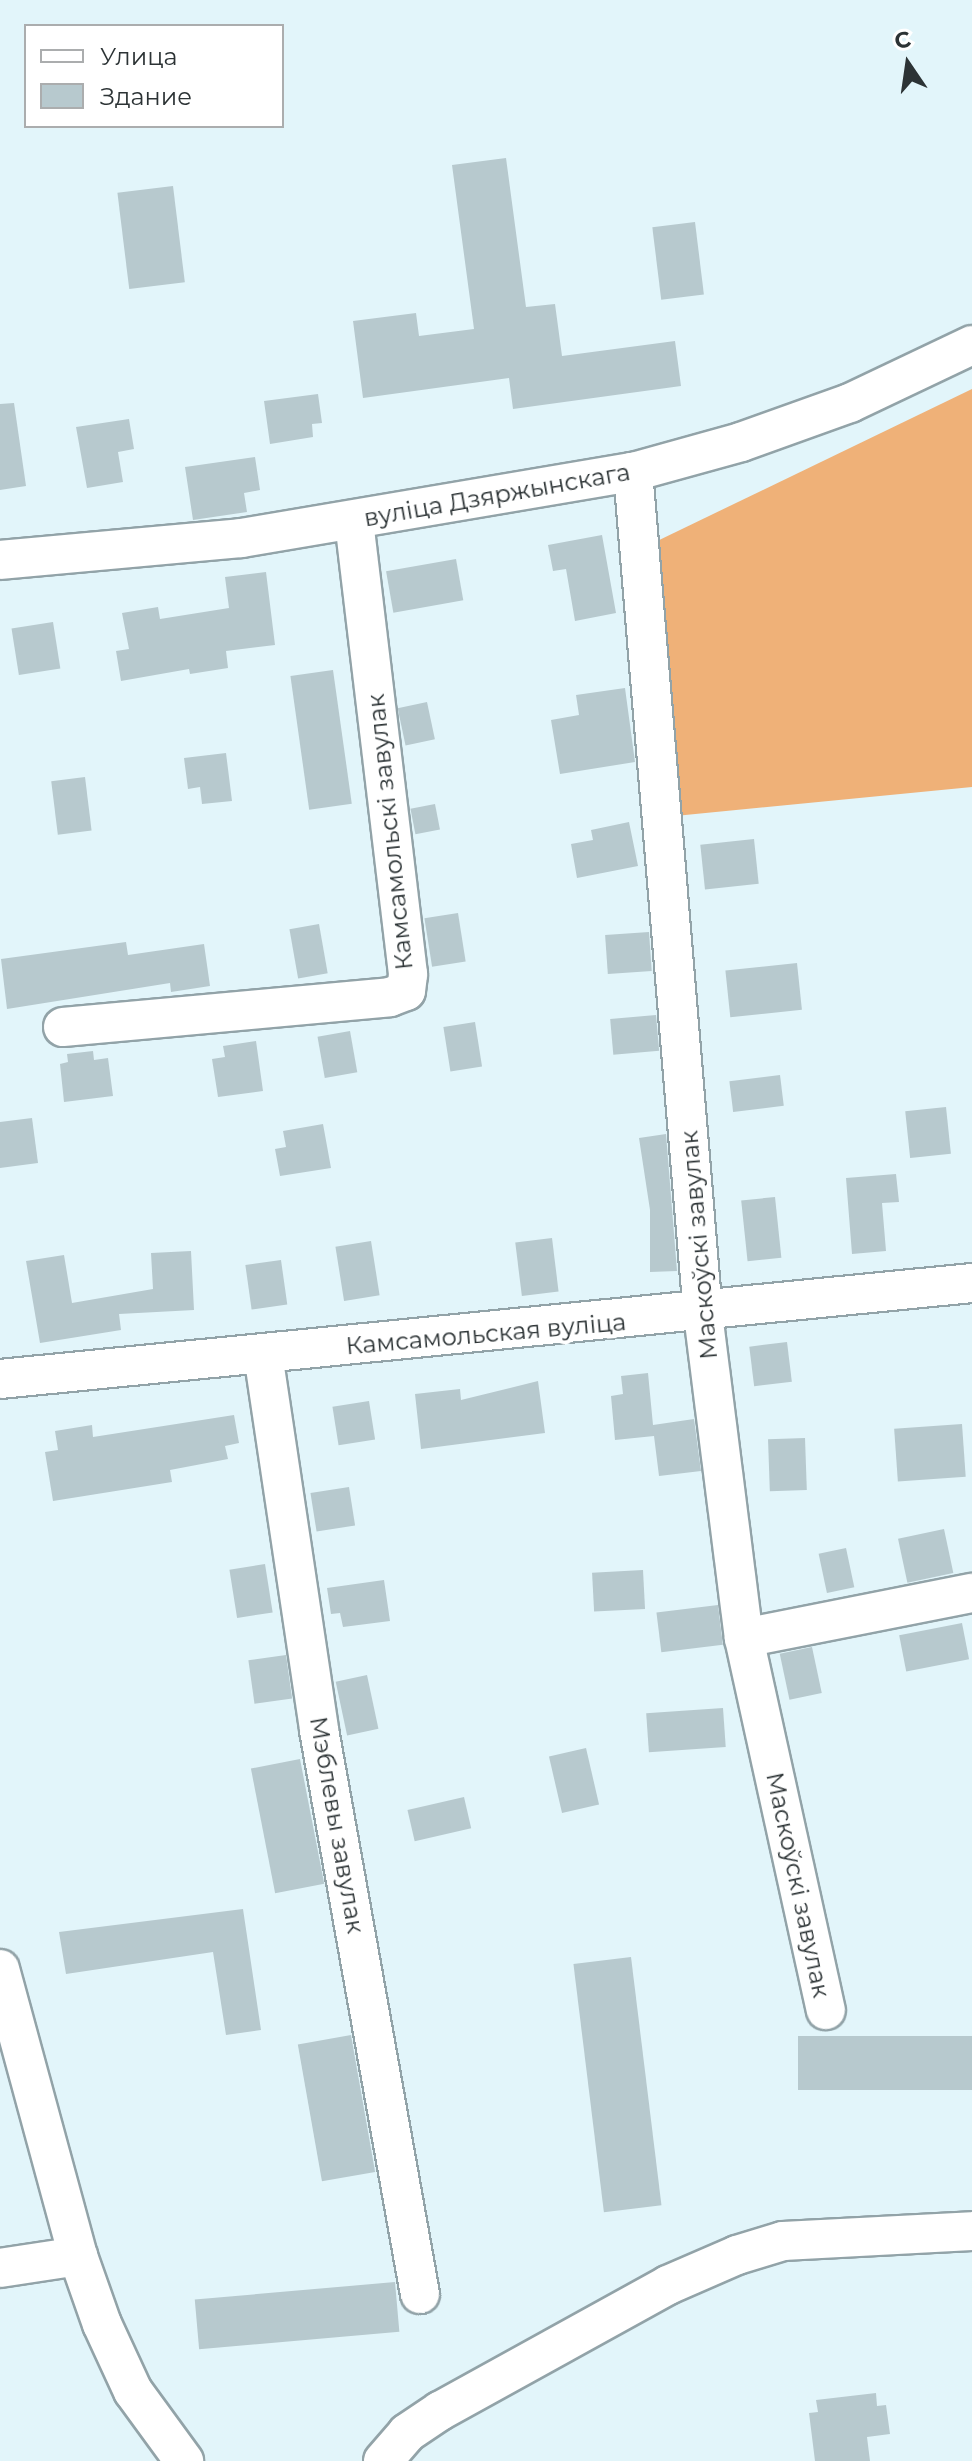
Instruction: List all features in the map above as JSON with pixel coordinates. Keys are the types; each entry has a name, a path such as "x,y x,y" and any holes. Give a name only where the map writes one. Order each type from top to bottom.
{"street":[{"name":"вуліца Дзяржынскага","path":"0,560 241,538 633,472 741,442 850,403 972,345"},
{"name":"Маскоўскі завулак","path":"633,472 703,1314 744,1638 826,2010"},
{"name":"Камсамольскі завулак","path":"63,1027 390,997 406,991 408,974 354,521"},
{"name":"Камсамольская вуліца","path":"0,1379 703,1314 972,1283"},
{"name":"Мэблевы завулак","path":"263,1354 319,1730 420,2294"},
{"path":"744,1638 972,1593"},
{"path":"0,1969 78,2256 133,2391 184,2461"},
{"path":"383,2461 407,2433 440,2411 668,2285 737,2255 783,2241 972,2231"},
{"path":"0,2268 78,2256"}],"shaded area":[{"path":"972,389 972,787 675,816 651,544"}],"building":[{"path":"506,158 526,307 555,304 562,356 675,341 681,386 513,409 509,378 363,398 353,321 416,313 419,336 474,329 452,165"},
{"path":"173,186 185,282 129,289 117,193"},
{"path":"695,222 704,294 661,300 652,227"},
{"path":"318,394 322,423 312,424 313,437 270,444 264,401"},
{"path":"14,403 26,486 0,490 0,404"},
{"path":"129,419 134,449 118,452 123,482 87,488 76,427"},
{"path":"255,457 260,490 244,493 247,512 193,520 185,467"},
{"path":"602,535 616,613 575,621 566,569 553,571 548,545"},
{"path":"456,559 463,600 393,613 386,571"},
{"path":"266,572 275,645 226,651 228,668 190,674 189,669 121,681 116,651 129,649 122,613 158,607 160,619 229,608 225,577"},
{"path":"53,622 60,668 19,675 12,629"},
{"path":"333,670 352,804 309,810 290,676"},
{"path":"625,688 635,762 560,774 551,720 579,715 576,695"},
{"path":"427,702 435,739 406,745 398,708"},
{"path":"226,753 232,801 202,804 200,787 188,789 184,758"},
{"path":"85,777 92,831 58,835 51,781"},
{"path":"435,804 440,830 415,834 410,809"},
{"path":"629,822 638,866 577,878 571,844 593,840 591,830"},
{"path":"754,839 759,884 705,889 700,845"},
{"path":"458,913 466,961 432,967 424,918"},
{"path":"319,924 328,973 298,978 289,929"},
{"path":"649,932 652,971 608,974 605,935"},
{"path":"126,942 128,955 204,944 210,986 171,992 170,983 7,1009 1,959"},
{"path":"797,963 802,1010 730,1017 725,971"},
{"path":"656,1015 659,1051 613,1055 610,1019"},
{"path":"475,1022 482,1066 450,1071 443,1027"},
{"path":"350,1031 357,1072 325,1078 318,1037"},
{"path":"256,1041 263,1091 218,1097 212,1059 225,1057 223,1046"},
{"path":"93,1051 94,1060 108,1058 113,1096 64,1102 60,1064 68,1062 67,1054"},
{"path":"780,1075 784,1106 733,1112 729,1081"},
{"path":"946,1107 951,1154 910,1158 905,1111"},
{"path":"32,1118 38,1163 0,1168 0,1122"},
{"path":"323,1124 331,1168 280,1176 275,1149 286,1147 283,1131"},
{"path":"666,1134 677,1271 650,1272 650,1210 639,1138"},
{"path":"896,1174 899,1202 882,1203 886,1251 852,1254 846,1178"},
{"path":"775,1197 781,1258 748,1261 741,1201"},
{"path":"552,1238 559,1292 522,1296 515,1243"},
{"path":"371,1241 380,1295 344,1301 335,1247"},
{"path":"191,1251 194,1310 119,1314 121,1330 40,1343 26,1261 64,1255 72,1303 153,1289 151,1253"},
{"path":"281,1260 287,1305 252,1310 245,1265"},
{"path":"787,1342 792,1382 754,1386 749,1347"},
{"path":"648,1373 653,1425 694,1419 701,1471 659,1476 654,1436 615,1440 611,1396 623,1394 621,1376"},
{"path":"538,1381 545,1433 421,1449 415,1394 460,1389 461,1400"},
{"path":"369,1401 375,1440 339,1445 332,1407"},
{"path":"234,1415 239,1443 225,1446 228,1459 170,1470 172,1482 53,1501 45,1452 58,1450 55,1431 92,1425 93,1437"},
{"path":"962,1424 966,1477 898,1482 894,1429"},
{"path":"805,1438 807,1490 770,1491 768,1439"},
{"path":"349,1487 355,1526 317,1532 310,1493"},
{"path":"944,1529 953,1573 907,1583 898,1539"},
{"path":"846,1548 854,1587 827,1593 819,1554"},
{"path":"265,1564 273,1612 237,1618 229,1570"},
{"path":"643,1570 645,1609 594,1612 592,1573"},
{"path":"384,1580 390,1621 343,1627 340,1613 331,1614 327,1588"},
{"path":"718,1605 723,1645 661,1652 656,1613"},
{"path":"962,1623 969,1659 906,1672 899,1635"},
{"path":"812,1647 822,1693 789,1700 780,1654"},
{"path":"286,1655 292,1699 254,1704 248,1660"},
{"path":"367,1675 378,1729 347,1735 336,1682"},
{"path":"723,1708 726,1747 649,1752 646,1713"},
{"path":"586,1748 599,1805 562,1813 549,1757"},
{"path":"300,1759 324,1884 275,1893 251,1769"},
{"path":"464,1797 471,1828 415,1841 407,1810"},
{"path":"243,1909 261,2030 226,2035 213,1952 66,1974 59,1932"},
{"path":"631,1957 661,2205 604,2212 573,1964"},
{"path":"351,2035 375,2172 322,2181 298,2044"},
{"path":"798,2036 972,2036 972,2090 798,2090"},
{"path":"395,2282 399,2332 199,2349 195,2300"},
{"path":"876,2393 877,2406 886,2405 890,2434 867,2437 870,2461 815,2461 809,2413 818,2412 816,2400"}]}
